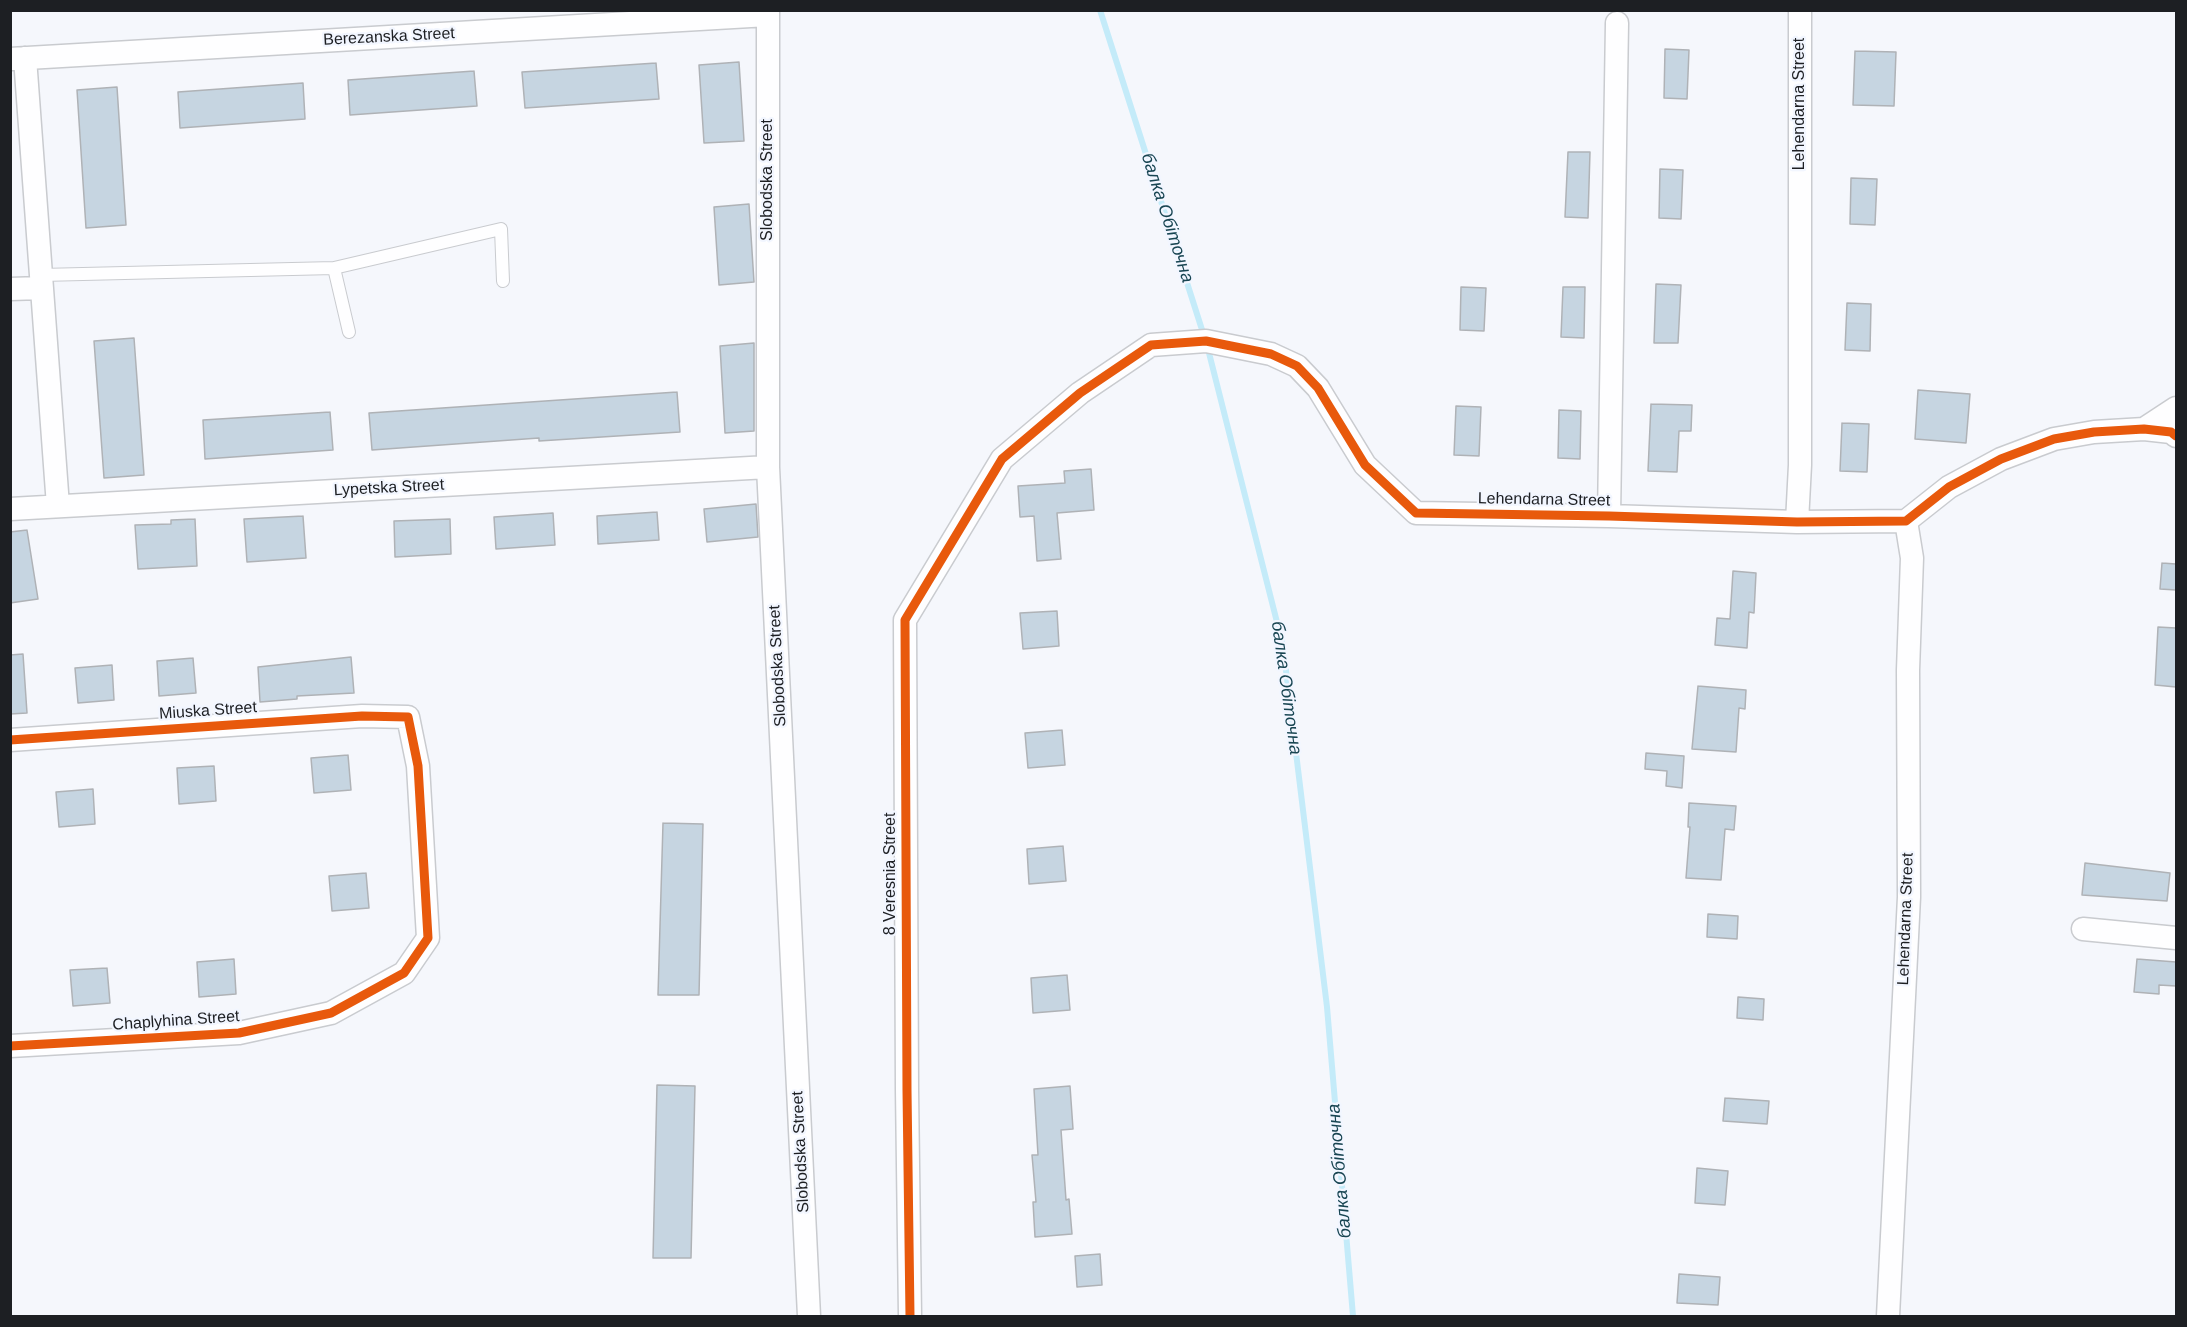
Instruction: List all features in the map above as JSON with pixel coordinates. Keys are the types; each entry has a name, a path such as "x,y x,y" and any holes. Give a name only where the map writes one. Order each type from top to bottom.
{"street":[{"name":"Lehendarna Street","path":"1797,522 1800,465 1800,10"},
{"name":"Berezanska Street","path":"18,58 768,13"},
{"name":"Slobodska Street","path":"768,13 768,467 809,1317"},
{"name":"Lehendarna Street","path":"1609,516 1617,23"},
{"path":"18,58 41,281 58,506"},
{"path":"10,289 41,281"},
{"name":"Lehendarna Street","path":"1002,459 1080,393 1151,345 1206,341 1271,354 1298,366 1318,388 1365,465 1416,513 1797,522 1906,521 1912,558 1908,670 1909,897 1888,1317"},
{"path":"2144,429 2176,408"},
{"path":"1906,521 1949,487 2001,459 2054,439 2094,432 2144,429 2171,432 2176,436"},
{"name":"8 Veresnia Street","path":"910,1317 905,620 1002,459"},
{"name":"Lypetska Street","path":"10,509 768,467"},
{"name":"Miuska Street","path":"10,740 362,716 408,717 418,766 428,938 404,973"},
{"path":"2083,929 2176,938"},
{"name":"Chaplyhina Street","path":"10,1046 240,1034 331,1013 404,973"}],"lane":[{"path":"41,281 334,268 501,229 503,281"},
{"path":"334,268 349,332"}],"building":[{"path":"1665,49 1689,50 1687,99 1664,98"},
{"path":"1855,51 1896,52 1894,106 1853,105"},
{"path":"739,62 744,141 704,143 699,65"},
{"path":"656,63 659,99 525,108 522,72"},
{"path":"474,71 477,106 350,115 348,80"},
{"path":"303,83 305,119 180,128 178,92"},
{"path":"117,87 126,225 86,228 77,90"},
{"path":"1568,152 1590,152 1588,218 1565,217"},
{"path":"1660,169 1683,170 1681,219 1659,218"},
{"path":"1851,178 1877,179 1875,225 1850,224"},
{"path":"749,204 754,282 719,285 714,207"},
{"path":"1656,284 1681,285 1678,343 1654,343"},
{"path":"1461,287 1486,288 1484,331 1460,330"},
{"path":"1563,287 1585,287 1584,338 1561,337"},
{"path":"1847,303 1871,304 1870,351 1845,350"},
{"path":"134,338 144,475 104,478 94,341"},
{"path":"754,343 754,431 725,433 720,346"},
{"path":"1918,390 1970,394 1966,443 1915,439"},
{"path":"677,392 680,432 539,441 539,438 372,450 369,413"},
{"path":"1651,404 1692,405 1691,431 1679,431 1677,472 1648,471"},
{"path":"1456,406 1481,407 1479,456 1454,455"},
{"path":"1559,410 1581,411 1580,459 1558,458"},
{"path":"330,412 333,450 205,459 203,420"},
{"path":"1842,423 1869,424 1867,472 1840,471"},
{"path":"1091,469 1094,510 1057,513 1061,559 1037,561 1034,516 1020,517 1018,486 1065,483 1064,471"},
{"path":"756,504 758,537 707,542 704,509"},
{"path":"657,512 659,540 598,544 597,516"},
{"path":"553,513 555,545 496,549 494,517"},
{"path":"303,516 306,558 247,562 244,519"},
{"path":"195,519 197,566 138,569 135,525 171,524 171,520"},
{"path":"450,519 451,554 395,557 394,521"},
{"path":"27,530 38,599 10,603 10,532"},
{"path":"2162,563 2176,564 2176,590 2160,589"},
{"path":"1733,571 1756,573 1754,613 1749,612 1747,648 1715,645 1717,618 1730,619"},
{"path":"1057,611 1059,646 1023,649 1020,613"},
{"path":"2158,627 2176,628 2176,687 2155,685"},
{"path":"23,654 27,713 10,714 10,655"},
{"path":"351,657 354,693 297,696 297,699 260,702 258,667"},
{"path":"193,658 196,693 159,696 157,661"},
{"path":"112,665 114,700 78,703 75,668"},
{"path":"1698,686 1746,690 1745,709 1739,708 1736,752 1692,749"},
{"path":"1062,730 1065,765 1028,768 1025,733"},
{"path":"1646,753 1684,756 1682,788 1666,786 1667,771 1645,769"},
{"path":"348,755 351,790 314,793 311,758"},
{"path":"214,766 216,801 179,804 177,768"},
{"path":"93,789 95,824 59,827 56,792"},
{"path":"1689,803 1736,806 1734,830 1725,829 1721,880 1686,878 1690,827 1688,827"},
{"path":"663,823 703,824 699,995 658,995"},
{"path":"1063,846 1066,881 1029,884 1027,849"},
{"path":"2085,863 2170,873 2167,901 2082,895"},
{"path":"366,873 369,908 332,911 329,876"},
{"path":"1708,914 1738,916 1737,939 1707,937"},
{"path":"234,959 236,994 199,997 197,962"},
{"path":"2137,959 2176,962 2176,986 2159,985 2159,994 2134,992"},
{"path":"107,968 110,1003 73,1006 70,970"},
{"path":"1067,975 1070,1010 1033,1013 1031,978"},
{"path":"1738,997 1764,999 1763,1020 1737,1018"},
{"path":"657,1085 695,1086 691,1258 653,1258"},
{"path":"1070,1086 1073,1129 1061,1130 1066,1200 1069,1199 1072,1234 1035,1237 1033,1202 1036,1202 1032,1155 1038,1155 1034,1089"},
{"path":"1725,1098 1769,1101 1767,1124 1723,1121"},
{"path":"1697,1168 1728,1171 1725,1205 1695,1203"},
{"path":"1100,1254 1102,1285 1077,1287 1075,1256"},
{"path":"1679,1274 1720,1277 1718,1305 1677,1303"}],"waterway":[{"name":"балка Обіточна","path":"1100,10 1204,336"},
{"name":"балка Обіточна","path":"1207,345 1283,646 1327,1007 1353,1316"}],"cycle path":[{"path":"910,1316 905,620 1002,459 1080,393 1151,345 1206,341 1271,354 1297,366 1318,388 1365,465 1416,513 1797,522 1906,521 1949,487 2001,459 2054,439 2094,432 2144,429 2171,432 2176,436"},
{"path":"10,740 362,716 408,717 418,766 428,938 404,973 331,1013 239,1033 10,1046"}]}
